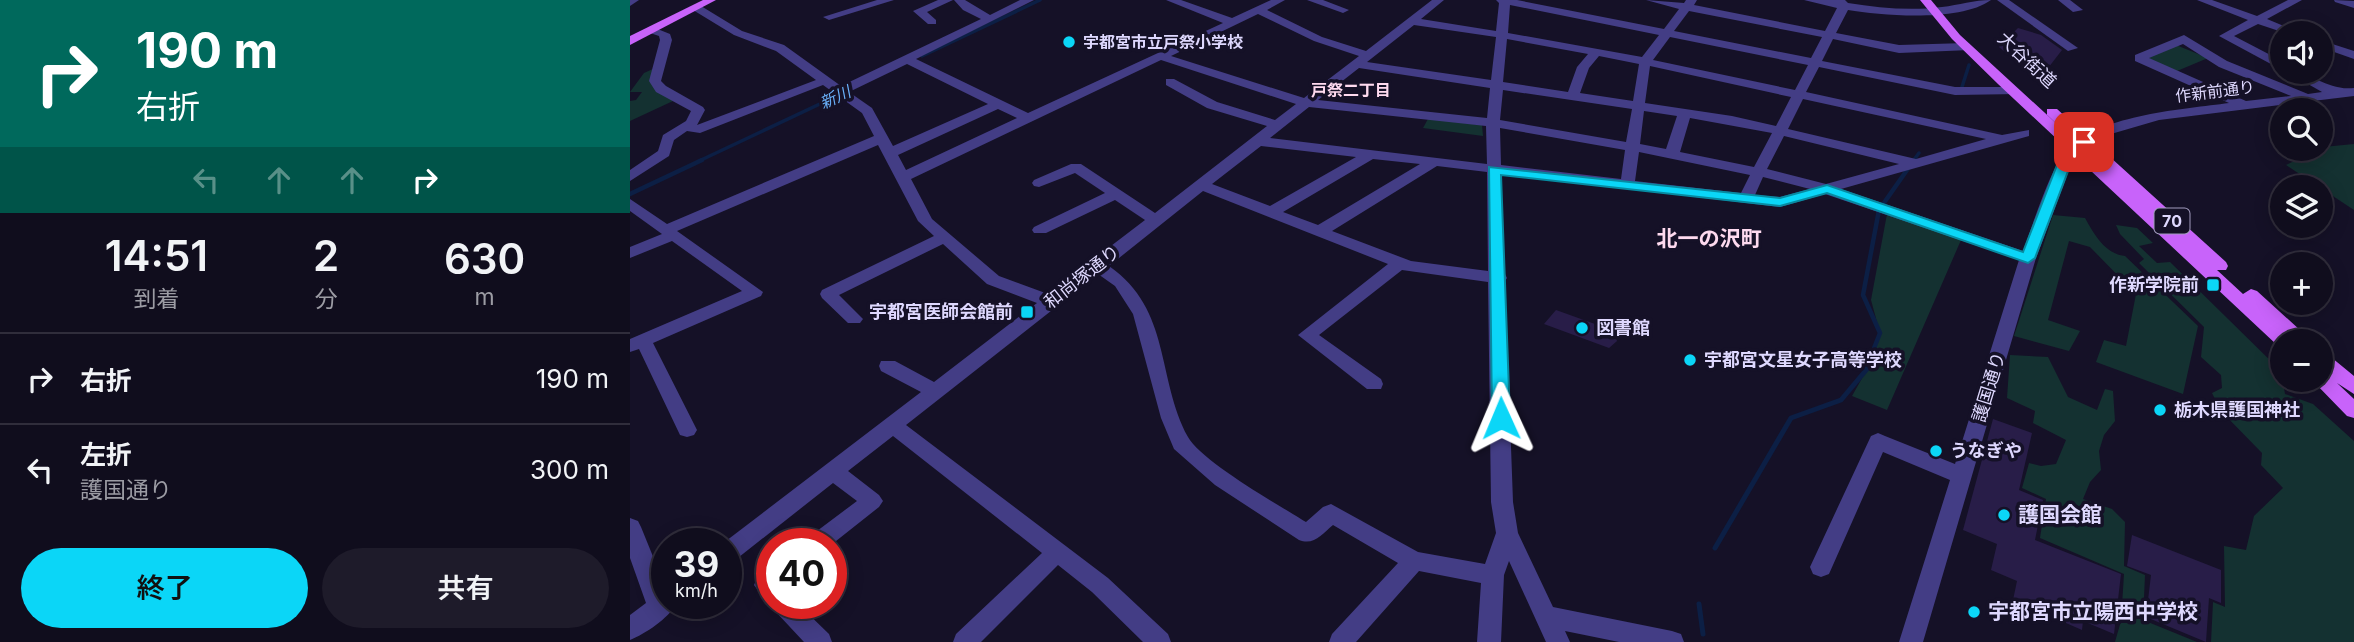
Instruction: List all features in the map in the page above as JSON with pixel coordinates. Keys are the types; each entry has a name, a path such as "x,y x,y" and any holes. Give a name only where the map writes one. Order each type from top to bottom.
{"main road":[{"name":"大谷街道","path":"1925,0 1966,47 2012,91 2289,329"},
{"path":"630,41 705,2"},
{"name":"大谷街道","path":"1937,11 1956,23 2079,146 2270,329"},
{"path":"2333,368 2354,387"},
{"path":"2333,390 2354,411"}],"street":[{"path":"829,17 889,0"},
{"path":"932,22 919,11 948,0"},
{"path":"959,0 972,4 990,19"},
{"path":"842,92 1029,0"},
{"path":"1171,0 1232,22"},
{"path":"903,177 1280,0"},
{"path":"1312,0 1343,10"},
{"name":"和尚塚通り","path":"742,541 1438,0"},
{"path":"1558,642 1507,533 1502,502 1499,278 1493,123 1503,0 1955,92 2012,91"},
{"path":"1564,12 1577,0"},
{"path":"1651,0 1690,4 1899,49 1966,47"},
{"path":"1809,0 1842,3 1880,12 1958,10 1986,0"},
{"path":"2002,0 2073,48"},
{"path":"2063,0 2077,10"},
{"path":"2202,0 2270,24"},
{"path":"2270,60 2225,36 2297,0"},
{"path":"2339,0 2354,5"},
{"path":"705,2 738,33 780,48 867,111 926,221 993,280 1050,301"},
{"path":"1745,199 1829,35 1842,3"},
{"path":"1628,185 1645,62 1690,4"},
{"path":"1258,10 1362,59 1496,85 1685,113 1781,131 1917,164"},
{"path":"1411,21 1502,33 2003,139"},
{"path":"630,177 664,153 668,138 687,126 698,110 661,89 655,81 666,40 664,34 651,30"},
{"path":"2244,105 2138,58 2184,39 2223,64 2308,98"},
{"path":"2333,48 2354,55"},
{"path":"1573,96 1583,67 1596,52"},
{"path":"1160,56 1305,103 1493,123 1760,171 1827,189 2028,258"},
{"path":"908,60 1029,118"},
{"path":"687,126 695,130 826,80"},
{"path":"1170,82 1212,105 1277,125"},
{"path":"2316,84 2336,94"},
{"name":"作新前通り","path":"2308,98 2354,92"},
{"name":"作新前通り","path":"2079,146 2115,128 2158,116 2270,102"},
{"path":"890,153 999,104"},
{"path":"1672,154 1685,113"},
{"path":"1256,141 1780,202 2025,133"},
{"path":"630,253 882,138"},
{"name":"護国通り","path":"1911,642 2028,258 2064,165 2079,146"},
{"path":"1271,212 1370,155"},
{"path":"1320,231 1432,163"},
{"path":"1039,183 1076,167 1155,220"},
{"path":"1201,184 1400,263 1499,278"},
{"path":"1040,230 1116,194"},
{"path":"630,204 755,292 636,343 687,430"},
{"path":"854,319 828,294 945,237"},
{"path":"1374,384 1307,335 1400,263"},
{"path":"1097,265 1121,282 1142,314 1171,418 1181,444 1198,461 1307,534 1331,513 1414,561 1493,575"},
{"path":"888,366 936,391"},
{"path":"893,425 1100,585 1159,642"},
{"path":"1821,567 1878,441 1962,476"},
{"path":"832,471 872,501 837,528"},
{"path":"630,527 651,576"},
{"path":"1489,642 1493,575 1507,533"},
{"path":"965,642 1058,551"},
{"path":"1341,642 1414,561"},
{"path":"630,629 651,613"},
{"path":"1546,616 1672,642"},
{"path":"798,619 820,642"}],"green space":[{"path":"2176,45 2208,58 2177,71 2144,58"},
{"path":"655,68 654,76 673,101 630,121 630,101 636,100 642,92 630,92 644,73"},
{"path":"1428,119 1482,125 1483,136 1423,128"},
{"path":"2354,144 2354,210 2333,196 2333,175 2301,175 2286,165 2294,161 2333,161 2333,146"},
{"path":"1887,214 1961,240 1887,410 1852,396 1869,366 1880,333 1871,300"},
{"path":"2053,215 2085,218 2096,237 2106,247 2125,256 2198,326 2183,394 2096,362 2104,340 2126,346 2136,294 2090,247 2069,241 2048,320 2080,331 2069,351 2014,336"},
{"path":"2116,225 2137,228 2153,243 2139,246 2157,263 2170,262 2270,360 2270,392 2285,392 2313,404 2354,441 2354,642 2211,642 2213,602 2225,607 2224,546 2246,550 2254,516 2283,488 2261,465 2262,453 2221,411 2212,393 2222,388 2221,375 2201,357 2204,327 2139,263 2144,259 2120,234"},
{"path":"2010,355 2048,357 2068,397 2097,410 2105,389 2113,391 2115,421 2104,435 2099,451 2101,470 2090,482 2083,499 2112,509 2125,522 2124,566 2145,575 2143,620 2197,642 2115,642 2121,621 2124,574 2040,538 2046,499 2022,488 2029,463 2041,466 2056,464 2066,440 2033,423 2035,411 2007,398"}],"building":[{"path":"2018,28 2041,35 2062,50 2045,72 2020,65 1999,47"},
{"name":"図書館","path":"1556,310 1620,333 1617,341 1609,348 1544,324"},
{"name":"護国会館","path":"1993,419 2032,433 2019,490 2043,500 2035,540 2121,574 2114,634 2083,621 2082,630 2013,600 2017,581 1991,570 1997,544 1963,530"},
{"path":"2132,535 2221,570 2221,603 2209,598 2206,642 2146,617 2151,575 2127,566"}],"waterway":[{"name":"新川","path":"922,56 1040,0"},
{"path":"1961,90 1969,65"},
{"name":"新川","path":"699,161 841,94"},
{"path":"1913,161 1919,153"},
{"name":"新川","path":"630,194 702,160"},
{"path":"1865,371 1880,333 1863,295 1879,210 1914,160"},
{"path":"1715,548 1791,418 1841,400 1867,369"},
{"path":"1699,604 1703,634"}],"place":[{"name":"宇都宮市立戸祭小学校","path":"1069,42"},
{"name":"作新学院前","path":"2213,285"},
{"name":"宇都宮医師会館前","path":"1027,312"},
{"name":"図書館","path":"1582,328"},
{"name":"宇都宮文星女子高等学校","path":"1690,360"},
{"name":"栃木県護国神社","path":"2160,410"},
{"name":"うなぎや","path":"1936,451"},
{"name":"護国会館","path":"2004,515"},
{"name":"宇都宮市立陽西中学校","path":"1974,612"}],"district":[{"name":"戸祭二丁目","path":"1351,90"},
{"name":"北一の沢町","path":"1709,239"}],"route":[{"path":"1501,418 1494,170 1780,202 1827,189 2028,258 2064,165 2074,150 2084,142"}]}
